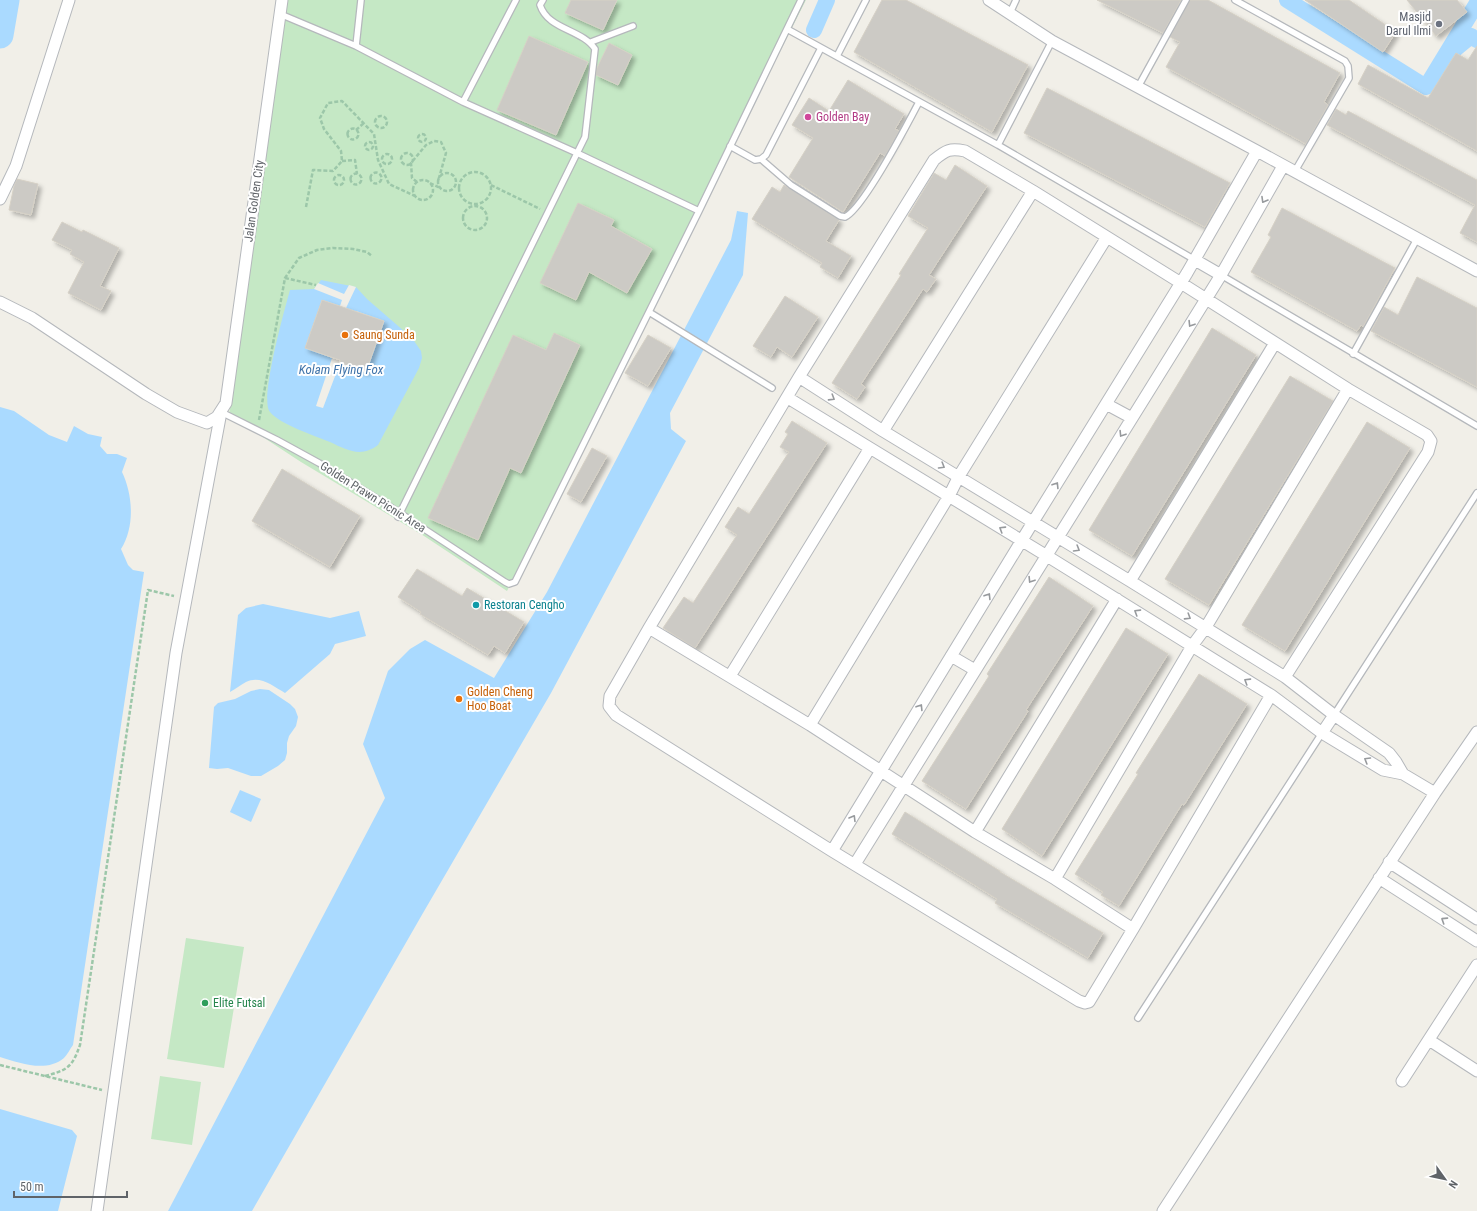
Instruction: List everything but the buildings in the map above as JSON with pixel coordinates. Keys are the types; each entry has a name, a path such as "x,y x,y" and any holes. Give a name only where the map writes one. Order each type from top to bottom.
{"street":[{"path":"0,199 16,166 69,0"},
{"name":"Jalan Golden City","path":"97,1211 176,653 224,407 282,0"},
{"path":"989,0 1052,41 1283,166 1295,171 1477,271"},
{"path":"1271,695 1089,1002 1085,1003 1072,997 832,851 616,715 609,706 610,696 649,628 788,398 799,377 934,160 945,151 954,149 965,152 1033,191 1348,389 1427,436 1431,440 1428,452 1285,677"},
{"path":"832,851 1195,260 1257,151"},
{"path":"855,864 1206,300 1283,166"},
{"path":"883,431 1033,191"},
{"path":"810,725 949,496 959,476 1107,237"},
{"path":"1195,260 1221,275"},
{"path":"0,302 32,318 146,394 178,412 207,423 214,420 224,407"},
{"path":"1130,581 1275,343"},
{"path":"799,377 883,431 1206,627 1285,677 1389,753 1403,774"},
{"path":"1055,879 1192,646 1206,627 1348,389"},
{"path":"788,398 1271,695 1322,733 1383,770 1403,774 1434,793"},
{"path":"1106,404 1132,418"},
{"path":"730,676 870,448"},
{"path":"976,832 1117,600"},
{"path":"649,628 810,725 903,786 1055,879 1133,929"},
{"path":"951,656 975,670"},
{"path":"1322,733 1334,714"},
{"path":"1163,1211 1434,793 1477,732"},
{"path":"1390,862 1477,919"},
{"path":"1379,878 1477,941"},
{"path":"1402,1081 1477,965"},
{"path":"1429,1040 1477,1071"}],"lane":[{"path":"356,46 361,0"},
{"path":"463,102 516,0"},
{"path":"399,515 585,137 595,49 591,42 583,36 549,20 543,13 540,6 543,0"},
{"path":"772,388 649,312 801,0"},
{"path":"837,56 866,0"},
{"path":"1010,13 1016,0"},
{"path":"1138,87 1186,0"},
{"path":"1235,0 1345,61 1348,66 1349,78 1295,171"},
{"path":"280,14 356,46 463,102 577,153 699,211"},
{"path":"591,42 633,26"},
{"path":"787,29 998,145 1195,260"},
{"path":"998,145 1052,41"},
{"path":"730,146 755,160 761,159 766,155 821,48"},
{"path":"761,159 792,185 840,216 845,217 850,215 855,209 872,184 919,102"},
{"path":"1353,354 1417,239"},
{"path":"1221,275 1477,426"},
{"name":"Golden Prawn Picnic Area","path":"224,407 257,430 319,463 505,582 512,584 518,577 649,312"},
{"path":"1334,714 1477,492"},
{"path":"1138,1018 1322,733"}],"path":[{"path":"342,161 341,151 324,129 320,118 328,104 342,101 374,134 375,146 389,184 423,200 429,198 433,189 428,182"},
{"path":"371,131 376,126 375,122 377,118 380,116 385,118 387,123 385,126 382,128 376,126"},
{"path":"356,130 364,123"},
{"path":"353,128 356,130 358,134 356,138 353,139 348,137 348,130 353,128"},
{"path":"424,141 426,145"},
{"path":"417,182 412,178 411,163 413,158 411,154 406,153 402,156 402,161 404,164 408,165 411,163 426,145 434,141 441,142 446,153 439,184 444,190"},
{"path":"333,171 342,161 354,160 357,174 361,176 362,180 360,183 355,185 352,183 351,179 353,174 357,174"},
{"path":"306,207 313,170 333,171 337,176 340,175 343,177 344,180 342,185 337,185 334,183 337,176"},
{"path":"460,193 459,188 462,178 476,172 486,176 491,185 547,213"},
{"path":"374,173 379,173 382,176 380,183 374,183 372,181 371,176 374,173"},
{"path":"440,178 444,174 450,173 455,176 462,198 471,204 482,203"},
{"path":"415,196 413,190 417,182 424,180 444,190 452,190 456,182"},
{"path":"471,207 479,206 483,209 487,216 484,227 477,231 473,231 465,227 462,220 464,212 471,207 482,203 490,195 491,185"},
{"path":"257,430 285,278 299,258 318,250 333,248 353,249 367,252 372,256"},
{"path":"285,278 316,285"},
{"path":"45,1076 65,1070 76,1058 80,1045 148,590 186,599"},
{"path":"0,1064 100,1089 114,1094"}],"green space":[{"path":"285,0 806,0 507,591 424,536 301,462 229,415"},
{"name":"Elite Futsal","path":"186,938 244,947 224,1068 167,1059"},
{"path":"160,1076 201,1082 192,1145 151,1139"}],"water":[{"path":"737,211 748,213 743,275 670,413 671,429 686,441 551,693 252,1211 168,1211 385,798 363,744 388,671 410,649 425,640 494,678 547,592 731,240"},
{"name":"Kolam Flying Fox","path":"321,280 356,287 367,299 412,338 421,351 422,358 419,368 378,445 366,451 360,452 342,448 289,425 275,417 270,412 267,404 270,373 290,290 314,289"},
{"path":"0,407 14,411 49,435 67,442 74,426 88,434 102,437 100,446 107,454 117,454 127,458 122,472 126,481 131,511 129,531 121,549 128,565 133,570 144,572 73,1045 64,1058 57,1063 41,1066 24,1064 0,1057"},
{"path":"263,604 330,618 359,611 366,636 335,644 330,654 285,693 266,682 256,680 246,682 230,692 238,615 246,608"},
{"path":"260,689 269,690 290,704 295,709 298,717 296,726 289,736 285,760 261,776 251,776 228,768 209,768 214,707 218,703 235,699 251,691"},
{"path":"240,790 261,799 251,822 230,812"},
{"path":"0,1109 72,1130 77,1136 58,1211 0,1211"}],"pier":[{"name":"Saung Sunda","path":"318,283 344,294 349,285 356,287 346,308 349,330 356,311 384,321 366,372 340,363 323,408 316,406 332,358 305,348 322,300 340,306 342,300 314,289"}],"waterway":[{"path":"0,35 6,0"},
{"path":"814,30 827,0"},
{"path":"1287,0 1426,87"},
{"path":"1477,3 1426,87 1454,50 1471,36 1477,40"}],"place":[{"name":"Masjid Darul Ilmi","path":"1439,24"},
{"name":"Golden Bay","path":"808,117"},
{"name":"Saung Sunda","path":"345,335"},
{"name":"Restoran Cengho","path":"476,605"},
{"name":"Golden Cheng Hoo Boat","path":"459,699"},
{"name":"Elite Futsal","path":"205,1003"}]}
